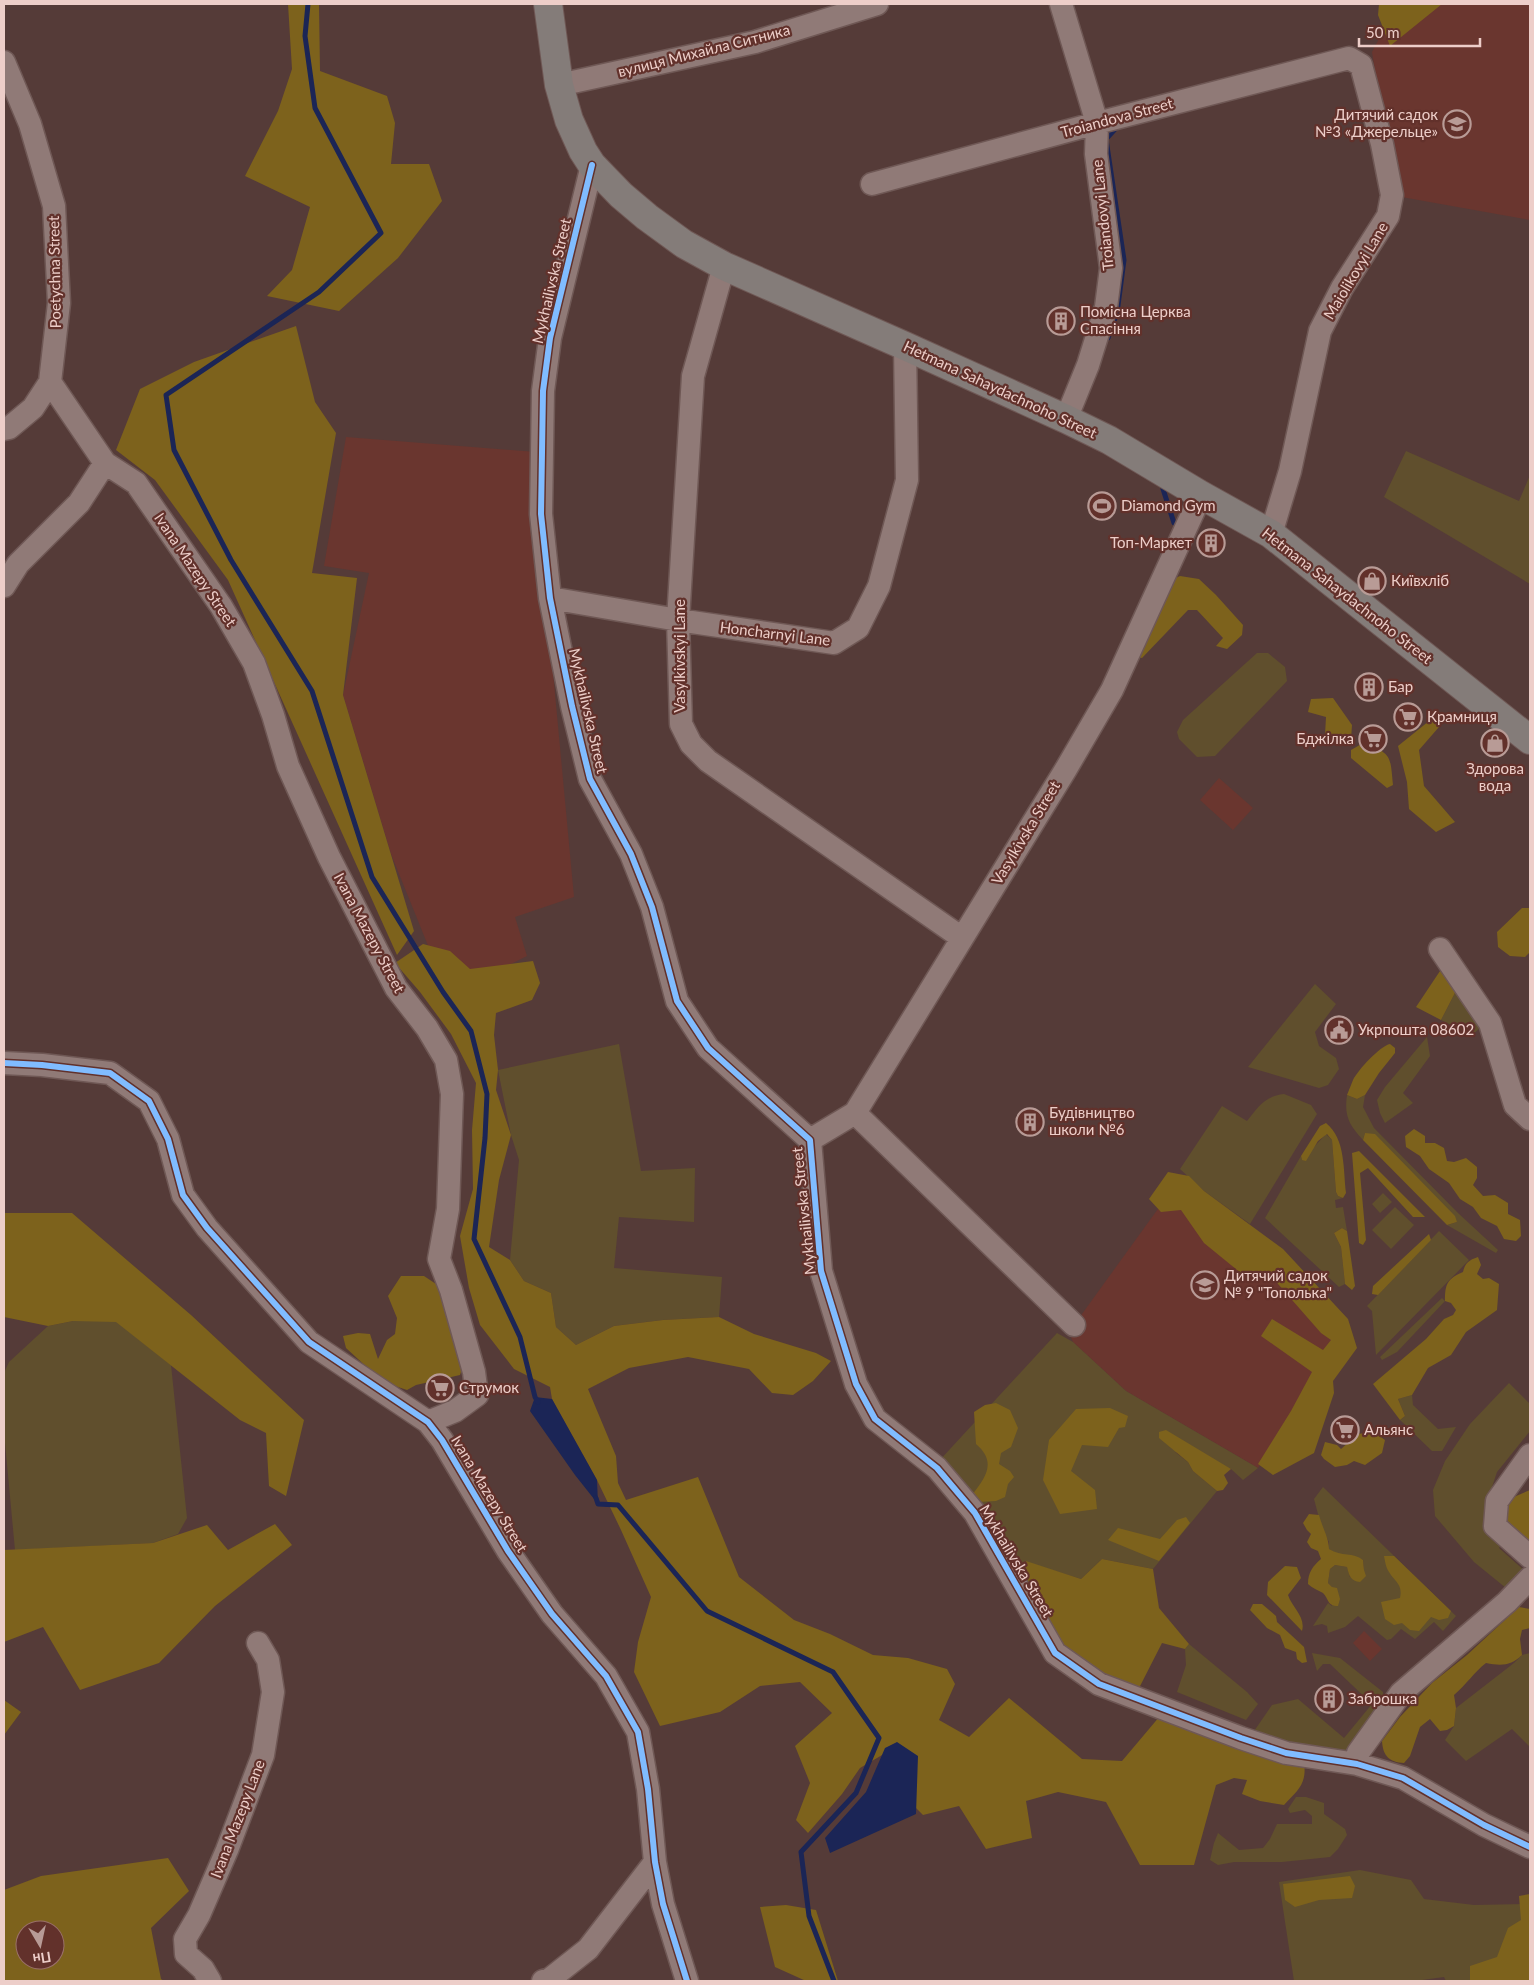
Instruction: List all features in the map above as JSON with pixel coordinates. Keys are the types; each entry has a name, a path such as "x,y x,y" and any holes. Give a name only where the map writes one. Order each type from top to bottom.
{"main road":[{"name":"Hetmana Sahaydachnoho Street","path":"548,4 559,85 569,120 583,151 592,165 621,195 647,217 684,244 724,266 905,346 1108,440 1271,534 1530,740"}],"street":[{"name":"вулиця Михайла Ситника","path":"559,85 755,42 877,4"},
{"name":"Troiandovyi Lane","path":"1061,4 1097,123 1096,154 1111,268 1106,307 1088,364 1066,419"},
{"name":"Troiandova Street","path":"872,184 1097,123 1349,58 1361,65"},
{"name":"Poetychna Street","path":"4,62 30,124 54,206 59,303 50,382"},
{"name":"Maiolikovyi Lane","path":"1271,534 1290,471 1320,331 1342,288 1388,216 1392,195 1382,144 1361,65"},
{"name":"Mykhailivska Street","path":"592,165 550,338 543,391 540,514 550,598 572,706 590,779 631,854 652,908 677,1001 708,1048 810,1140 821,1271 856,1384 875,1419 937,1468 975,1513 1055,1653 1099,1684 1241,1738 1286,1753 1357,1764 1404,1778 1484,1825 1530,1847"},
{"name":"Vasylkivskyi Lane","path":"724,266 693,376 678,620 681,724 691,744 708,761 962,938"},
{"name":"Honcharnyi Lane","path":"550,598 678,620 834,643 858,628 879,586 907,480 905,346"},
{"path":"4,429 9,428 33,408 50,382 105,463 78,504 18,564 4,586"},
{"name":"Ivana Mazepy Street","path":"105,463 136,483 221,606 254,663 273,715 288,766 329,857 396,988 427,1028 446,1060 452,1094 448,1209 439,1259 451,1290 474,1372 477,1395 456,1411 428,1422"},
{"name":"Vasylkivska Street","path":"810,1140 855,1113 962,938 1112,690 1201,495"},
{"path":"1440,949 1490,1023 1515,1105 1530,1120"},
{"name":"Ivana Mazepy Street","path":"4,1063 110,1073 149,1101 168,1139 183,1195 207,1228 309,1342 428,1422 442,1440 508,1551 552,1614 606,1676 638,1732 648,1789 655,1862 663,1904 687,1981"},
{"path":"855,1113 1074,1326"},
{"path":"1530,1455 1497,1501 1495,1526 1530,1556"},
{"path":"1357,1764 1358,1753 1401,1693 1512,1598 1530,1578"},
{"name":"Ivana Mazepy Lane","path":"210,1981 203,1968 186,1954 185,1939 199,1914 227,1850 263,1755 273,1692 268,1660 258,1643"},
{"path":"544,1981 550,1980 588,1949 655,1862"}],"shaded area":[{"path":"288,4 319,4 320,71 387,96 395,123 391,164 429,164 442,201 398,258 339,311 267,296 292,270 310,207 245,176 278,111 292,69"},
{"path":"1379,4 1442,4 1390,46 1378,15"},
{"name":"Дитячий садок №3 «Джерельце»","path":"1414,4 1530,4 1530,220 1396,196 1372,52 1382,33"},
{"path":"296,326 315,402 336,433 312,573 357,578 343,695 414,931 397,955 228,580 155,480 116,450 140,389 194,362"},
{"path":"346,437 536,452 551,651 574,897 515,917 527,956 448,995 391,854 343,695 369,573 324,566"},
{"path":"1406,451 1519,501 1530,475 1530,584 1384,497"},
{"path":"1180,576 1199,579 1216,595 1243,625 1242,635 1227,649 1216,646 1223,638 1197,610 1188,610 1142,658 1133,656 1167,582"},
{"path":"1257,653 1268,653 1285,667 1287,681 1215,756 1197,757 1179,739 1177,732 1183,720"},
{"path":"1333,698 1352,725 1351,739 1340,745 1325,735 1326,717 1308,712 1311,699"},
{"path":"1434,717 1439,727 1419,750 1424,786 1455,822 1436,832 1409,809 1407,782 1398,746"},
{"path":"1365,742 1388,757 1393,785 1387,788 1351,758 1351,750"},
{"path":"1219,778 1253,808 1233,830 1200,800"},
{"path":"1522,908 1530,908 1530,952 1525,957 1510,956 1498,947 1497,932"},
{"path":"423,944 450,951 470,969 533,961 540,983 532,1000 496,1013 494,1035 498,1070 496,1090 511,1135 499,1180 489,1247 510,1260 524,1281 551,1293 556,1327 576,1345 614,1326 663,1320 719,1317 754,1334 816,1353 831,1361 813,1381 793,1395 772,1393 749,1369 688,1357 629,1368 588,1389 616,1456 618,1483 626,1500 698,1477 739,1577 794,1620 830,1634 873,1655 908,1658 947,1669 955,1684 939,1720 969,1737 1009,1698 1082,1759 1122,1761 1160,1716 1304,1761 1305,1769 1301,1786 1284,1805 1260,1801 1242,1794 1247,1780 1234,1778 1216,1785 1194,1865 1140,1865 1106,1802 1058,1792 1026,1801 1032,1838 986,1849 959,1806 923,1815 907,1799 894,1748 860,1768 842,1794 808,1833 796,1820 810,1783 795,1746 832,1713 800,1682 760,1686 720,1712 660,1726 634,1672 638,1642 651,1597 621,1530 597,1480 552,1399 550,1387 514,1369 480,1325 469,1288 460,1236 473,1189 472,1130 476,1083 451,1034 420,992 395,963"},
{"path":"1442,968 1457,989 1441,1020 1416,1007"},
{"path":"1315,984 1336,1004 1315,1032 1319,1046 1336,1058 1339,1069 1328,1085 1319,1088 1248,1067"},
{"path":"1457,989 1480,1028 1472,1035 1441,1020"},
{"path":"1427,1037 1430,1056 1403,1093 1413,1103 1385,1123 1377,1100 1385,1087"},
{"path":"619,1044 641,1171 695,1168 694,1222 619,1217 614,1268 722,1277 719,1317 663,1320 614,1326 576,1345 556,1327 551,1293 524,1281 510,1260 519,1160 511,1135 498,1070"},
{"path":"1390,1044 1395,1048 1395,1053 1365,1095 1357,1099 1347,1095 1353,1080 1364,1065 1381,1049"},
{"path":"1284,1094 1311,1105 1317,1114 1250,1224 1204,1191 1180,1169 1222,1106 1247,1121 1267,1100"},
{"path":"1347,1095 1357,1099 1365,1095 1363,1107 1374,1128 1458,1213 1498,1250 1496,1253 1447,1225 1457,1222 1365,1133 1363,1140 1354,1130 1347,1115"},
{"path":"1326,1123 1337,1137 1340,1146 1344,1165 1346,1193 1343,1198 1338,1196 1336,1192 1332,1140 1327,1134 1318,1141 1306,1161 1302,1160 1301,1156 1320,1126"},
{"path":"1414,1129 1425,1136 1425,1143 1435,1143 1444,1148 1447,1161 1454,1162 1466,1158 1477,1167 1477,1178 1473,1185 1483,1196 1495,1195 1508,1203 1508,1214 1520,1220 1521,1236 1516,1241 1504,1239 1497,1226 1481,1218 1473,1207 1460,1199 1449,1183 1429,1169 1420,1156 1406,1147 1405,1136"},
{"path":"1365,1133 1375,1134 1455,1216 1457,1222 1447,1225 1363,1140"},
{"path":"1326,1134 1332,1140 1336,1192 1338,1196 1343,1198 1335,1200 1336,1208 1343,1207 1347,1231 1342,1228 1334,1233 1341,1247 1345,1284 1339,1287 1265,1218 1301,1156 1302,1160"},
{"path":"1359,1151 1425,1217 1413,1217 1368,1168 1360,1173 1366,1240 1363,1245 1359,1243 1352,1153"},
{"path":"1168,1172 1189,1176 1204,1191 1283,1249 1348,1319 1357,1348 1333,1381 1334,1393 1314,1453 1273,1475 1258,1464 1291,1411 1312,1372 1261,1336 1272,1319 1323,1350 1331,1340 1321,1333 1271,1276 1242,1274 1204,1243 1181,1210 1161,1212 1149,1199"},
{"name":"Дитячий садок № 9 \"Тополька\"","path":"1181,1177 1351,1333 1258,1468 1126,1391 1073,1342 1069,1332"},
{"path":"1383,1193 1392,1202 1380,1213 1372,1204"},
{"path":"1395,1207 1414,1225 1391,1249 1372,1230"},
{"path":"4,1213 72,1213 191,1315 304,1420 286,1496 269,1486 266,1433 240,1420 116,1322 73,1321 48,1326 4,1317"},
{"path":"1342,1228 1347,1231 1355,1286 1352,1290 1345,1284 1341,1247 1334,1233"},
{"path":"1439,1231 1469,1260 1376,1355 1372,1311 1367,1306"},
{"path":"1429,1234 1431,1240 1378,1295 1372,1294 1373,1286"},
{"path":"1478,1257 1481,1265 1477,1274 1483,1279 1489,1278 1499,1284 1497,1310 1466,1332 1451,1355 1428,1368 1412,1395 1398,1399 1405,1416 1400,1420 1373,1384 1426,1339 1444,1319 1453,1315 1456,1310 1451,1303 1445,1301 1446,1286 1453,1277 1463,1272 1468,1262"},
{"path":"401,1276 424,1276 442,1288 466,1357 460,1375 416,1385 407,1390 383,1382 346,1348 343,1336 358,1333 370,1334 378,1359 387,1340 395,1334 397,1318 388,1296"},
{"path":"1442,1298 1445,1301 1397,1352 1382,1360 1380,1357"},
{"path":"73,1321 116,1321 171,1365 187,1518 178,1534 153,1543 15,1550 4,1432 4,1373 9,1362 48,1326"},
{"path":"1057,1333 1073,1342 1126,1391 1258,1468 1243,1480 1231,1469 1175,1452 1188,1462 1193,1471 1217,1491 1153,1569 1102,1559 1081,1579 1026,1562 1021,1581 939,1461"},
{"path":"1509,1383 1530,1404 1530,1431 1497,1472 1492,1487 1490,1512 1506,1538 1499,1548 1527,1573 1506,1588 1474,1562 1435,1516 1433,1490 1445,1461 1470,1424"},
{"path":"1412,1395 1413,1405 1438,1429 1456,1427 1442,1451 1432,1451 1400,1420 1405,1416 1398,1399"},
{"path":"996,1403 1010,1410 1018,1428 1011,1447 1001,1453 999,1464 1010,1471 1014,1477 1008,1484 1005,1497 996,1501 977,1502 972,1495 985,1476 988,1463 986,1457 976,1444 974,1412 985,1405"},
{"path":"1110,1408 1128,1416 1125,1427 1119,1428 1108,1447 1082,1445 1071,1471 1095,1490 1097,1509 1060,1514 1043,1480 1049,1440 1076,1409"},
{"path":"1166,1430 1231,1469 1224,1475 1228,1483 1223,1490 1217,1491 1193,1471 1188,1462 1159,1438 1159,1432"},
{"path":"1374,1432 1385,1440 1382,1453 1365,1465 1354,1461 1347,1465 1335,1467 1321,1455 1325,1442 1337,1445 1341,1449 1358,1434"},
{"path":"1323,1487 1456,1616 1443,1631 1434,1622 1415,1639 1401,1629 1391,1639 1387,1640 1358,1616 1345,1627 1328,1633 1327,1626 1322,1624 1313,1626 1328,1603 1332,1606 1332,1587 1328,1583 1330,1569 1335,1565 1347,1567 1350,1577 1364,1570 1363,1560 1338,1555 1329,1549 1329,1542 1322,1529 1314,1499"},
{"path":"1530,1490 1530,1548 1502,1521 1507,1500"},
{"path":"1309,1514 1319,1515 1329,1549 1363,1560 1366,1576 1360,1582 1351,1578 1347,1567 1335,1565 1330,1569 1328,1583 1332,1587 1337,1588 1340,1599 1338,1606 1334,1606 1323,1593 1308,1584 1312,1570 1321,1559 1318,1551 1311,1548 1307,1542 1311,1534 1303,1523"},
{"path":"1186,1517 1190,1523 1159,1561 1108,1540 1118,1528 1160,1539 1177,1520"},
{"path":"275,1524 292,1545 215,1606 159,1663 80,1690 43,1627 4,1642 4,1550 153,1543 207,1525 228,1550"},
{"path":"1384,1556 1394,1556 1451,1611 1448,1618 1439,1620 1431,1617 1419,1631 1410,1630 1402,1623 1394,1625 1385,1619 1381,1602 1400,1598 1401,1593 1398,1584 1387,1569"},
{"path":"1102,1559 1153,1569 1159,1608 1189,1644 1185,1649 1162,1643 1137,1692 1061,1650 1021,1581 1026,1561 1081,1579"},
{"path":"1285,1566 1297,1567 1301,1578 1288,1595 1302,1621 1302,1631 1267,1595 1268,1582"},
{"path":"1253,1604 1262,1604 1276,1616 1277,1622 1304,1647 1307,1662 1302,1663 1297,1659 1296,1652 1285,1648 1280,1635 1267,1628 1250,1610"},
{"path":"1519,1607 1530,1609 1530,1628 1522,1630 1520,1639 1522,1655 1514,1661 1505,1664 1486,1663 1454,1695 1456,1708 1454,1726 1440,1731 1430,1719 1420,1727 1410,1756 1404,1763 1391,1760 1385,1754 1382,1741 1400,1717 1432,1683 1467,1655"},
{"path":"1364,1631 1382,1649 1370,1661 1353,1643"},
{"path":"1189,1644 1247,1692 1258,1704 1246,1720 1177,1692 1186,1665 1185,1649"},
{"path":"1312,1653 1340,1658 1383,1692 1384,1707 1347,1756 1250,1737 1272,1705 1298,1699 1344,1738 1372,1704 1330,1664 1323,1664 1317,1671"},
{"path":"1530,1653 1530,1747 1512,1729 1466,1761 1445,1740 1454,1726 1456,1708 1522,1655"},
{"path":"4,1700 21,1712 4,1735"},
{"path":"1296,1797 1306,1797 1324,1803 1324,1814 1345,1829 1347,1835 1330,1857 1282,1862 1234,1862 1218,1865 1210,1860 1218,1833 1239,1850 1263,1848 1270,1839 1277,1824 1312,1824 1312,1816 1305,1810 1290,1813 1288,1809"},
{"path":"168,1858 189,1891 151,1928 161,1979 164,1981 4,1981 4,1890 41,1876"},
{"path":"1360,1870 1411,1880 1424,1899 1474,1905 1530,1904 1530,1981 1446,1981 1444,1977 1415,1981 1294,1981 1279,1882"},
{"path":"1350,1876 1355,1886 1352,1898 1319,1900 1295,1907 1285,1900 1283,1884"},
{"path":"1530,1894 1530,1981 1470,1980 1470,1966 1497,1957 1508,1928 1521,1920 1519,1896"},
{"path":"786,1905 816,1910 838,1981 806,1981 775,1967 760,1907"}],"water":[{"path":"535,1397 552,1399 597,1480 598,1504 530,1411"},
{"path":"897,1742 918,1756 916,1814 830,1853 825,1838 866,1792 885,1748"}],"waterway":[{"path":"308,4 305,36 315,108 381,233 319,292 166,395 174,450 231,560 312,691 372,877 443,992 471,1031 487,1094 485,1138 474,1239 520,1337 535,1397 538,1402"},
{"path":"1108,338 1117,313 1124,260 1106,139 1117,127"},
{"path":"1163,489 1174,523"},
{"path":"596,1498 598,1504 618,1505 707,1611 833,1672 879,1738 856,1793 801,1852 809,1916 834,1981"}],"cycle path":[{"path":"592,165 550,338 543,391 541,514 550,598 572,706 590,779 631,854 652,907 677,1001 708,1048 810,1140 821,1271 856,1384 875,1419 937,1468 975,1513 1055,1653 1099,1684 1241,1738 1286,1753 1357,1764 1403,1778 1484,1825 1530,1847"},
{"path":"4,1063 42,1065 110,1073 149,1101 168,1139 183,1195 207,1228 309,1342 428,1422 442,1440 508,1551 552,1614 606,1676 638,1732 648,1789 655,1862 663,1904 687,1981"}],"place":[{"name":"Дитячий садок №3 «Джерельце»","path":"1457,124"},
{"name":"Помісна Церква Спасіння","path":"1061,321"},
{"name":"Diamond Gym","path":"1102,506"},
{"name":"Топ-Маркет","path":"1211,543"},
{"name":"Київхліб","path":"1372,581"},
{"name":"Бар","path":"1369,687"},
{"name":"Крамниця","path":"1408,717"},
{"name":"Бджілка","path":"1373,739"},
{"name":"Здорова вода","path":"1495,743"},
{"name":"Укрпошта 08602","path":"1339,1030"},
{"name":"Будівництво школи №6","path":"1030,1122"},
{"name":"Дитячий садок № 9 \"Тополька\"","path":"1205,1285"},
{"name":"Струмок","path":"440,1388"},
{"name":"Альянс","path":"1345,1430"},
{"name":"Заброшка","path":"1329,1699"}]}
